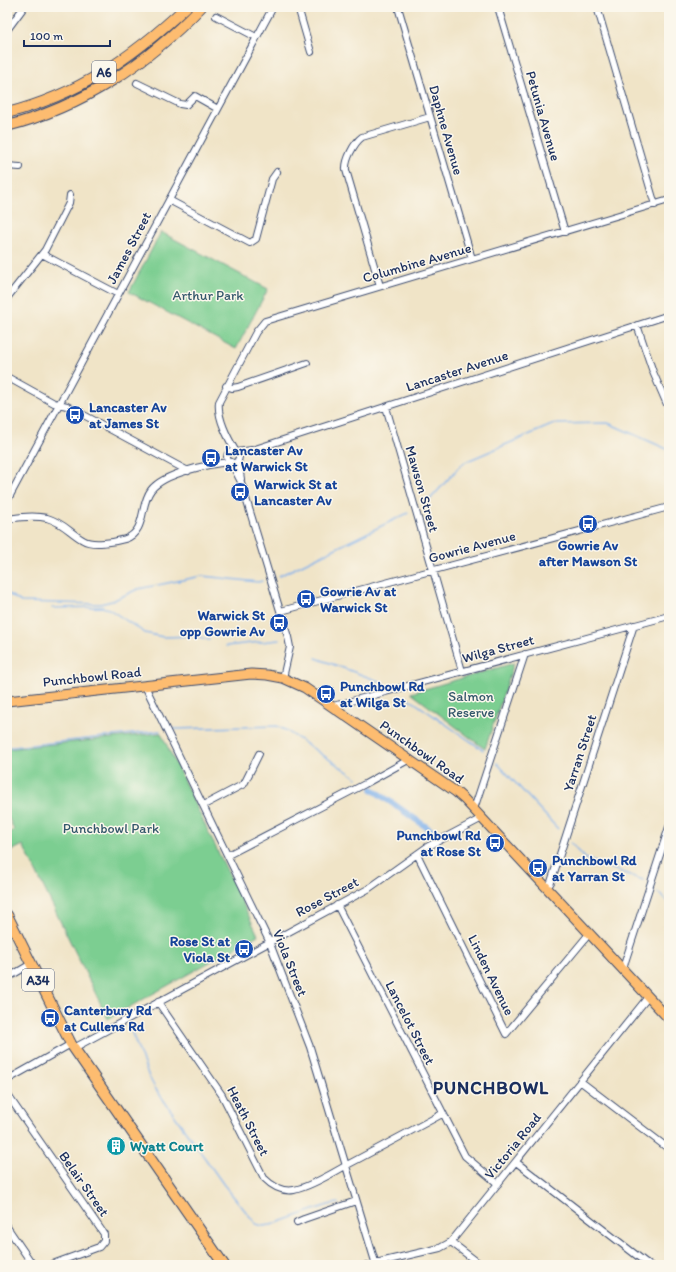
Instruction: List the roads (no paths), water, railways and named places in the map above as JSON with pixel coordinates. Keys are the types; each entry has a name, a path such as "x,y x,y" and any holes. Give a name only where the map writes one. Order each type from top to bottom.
{"highway":[{"name":"A6","path":"7,113 74,89 103,73 149,41 186,7"},
{"name":"A6","path":"7,126 30,120 59,108 112,81 174,34 201,7"},
{"name":"A34","path":"7,915 72,1046 224,1265"}],"main road":[{"name":"Punchbowl Road","path":"7,701 250,674 283,678 301,686 333,706 456,792 474,809 669,1020"}],"street":[{"path":"7,30 24,7"},
{"name":"James Street","path":"7,501 273,7"},
{"path":"298,7 311,52"},
{"name":"Daphne Avenue","path":"398,7 472,260"},
{"name":"Petunia Avenue","path":"498,7 565,232"},
{"path":"597,7 655,205"},
{"path":"216,16 256,37"},
{"path":"137,83 180,104 186,105 195,96 218,109"},
{"path":"380,286 346,170 346,162 357,141 362,137 430,117"},
{"path":"7,166 20,167"},
{"path":"169,200 250,243 256,239 272,179 277,172"},
{"path":"7,298 46,250 69,203 70,195"},
{"name":"Columbine Avenue","path":"227,436 219,409 219,402 226,386 256,332 265,321 668,201"},
{"path":"42,254 118,294"},
{"name":"Lancaster Avenue","path":"237,456 669,315"},
{"path":"637,325 653,372 669,409"},
{"path":"226,386 232,388 238,387 307,364"},
{"path":"7,377 54,403 67,406 188,471"},
{"name":"Mawson Street","path":"386,407 462,671"},
{"path":"227,436 228,459 241,482"},
{"path":"227,436 237,456 241,482 290,644 283,678"},
{"path":"7,519 34,516 46,518 65,526 80,539 88,543 122,540 132,535 138,528 142,518 146,498 155,486 174,474 210,464 231,451 237,456"},
{"path":"210,464 236,462 237,456"},
{"name":"Gowrie Avenue","path":"281,611 669,507"},
{"name":"Wilga Street","path":"333,706 669,616"},
{"name":"Yarran Street","path":"547,888 551,882 634,625"},
{"path":"474,809 525,654"},
{"name":"Viola Street","path":"145,686 269,941 310,1047 375,1264"},
{"path":"204,805 244,784 259,754"},
{"path":"228,855 410,760"},
{"name":"Rose Street","path":"7,1080 158,1002 374,885 417,854 482,818"},
{"path":"623,971 669,827"},
{"name":"Linden Avenue","path":"417,854 506,1034 589,934"},
{"name":"Lancelot Street","path":"337,905 442,1114 465,1156 498,1184"},
{"path":"7,978 31,964"},
{"name":"Victoria Road","path":"367,1265 440,1248 451,1242 648,997"},
{"name":"Heath Street","path":"158,1002 222,1095 261,1172 268,1182 279,1188 295,1190 314,1182 442,1114"},
{"path":"580,1080 669,1149"},
{"name":"Belair Street","path":"7,1094 104,1234 104,1241 99,1247 50,1265"},
{"path":"516,1162 649,1265"},
{"path":"298,1222 356,1201"},
{"path":"8,1229 34,1265"},
{"path":"451,1242 481,1265"}],"waterway":[{"path":"425,505 465,462 554,424 608,423 669,450"},
{"path":"279,576 408,513"},
{"path":"7,593 21,602 100,604 112,601 138,589 202,576 258,582 262,581"},
{"path":"52,608 102,607 109,609 145,633 163,637 196,636 209,640"},
{"path":"226,646 279,640"},
{"path":"316,658 384,683"},
{"path":"405,696 483,750"},
{"path":"174,729 277,726 287,731 357,778"},
{"path":"7,747 160,731"},
{"path":"497,763 558,829"},
{"path":"372,789 435,833"},
{"path":"571,843 586,859 643,880"},
{"path":"657,892 669,902"},
{"path":"130,1028 149,1077 155,1088 224,1185 256,1224 263,1226 271,1225 328,1205 338,1203"}],"place":[{"name":"Lancaster Av at James St","path":"75,415"},
{"name":"Lancaster Av at Warwick St","path":"211,458"},
{"name":"Warwick St at Lancaster Av","path":"240,492"},
{"name":"Gowrie Av after Mawson St","path":"588,524"},
{"name":"Gowrie Av at Warwick St","path":"306,599"},
{"name":"Warwick St opp Gowrie Av","path":"279,623"},
{"name":"Punchbowl Rd at Wilga St","path":"326,694"},
{"name":"Punchbowl Rd at Rose St","path":"495,843"},
{"name":"Punchbowl Rd at Yarran St","path":"538,868"},
{"name":"Rose St at Viola St","path":"244,949"},
{"name":"Canterbury Rd at Cullens Rd","path":"50,1018"},
{"name":"Wyatt Court","path":"116,1146"}],"district":[{"name":"PUNCHBOWL","path":"491,1088"}],"park label":[{"name":"Arthur Park","path":"208,295"},
{"name":"Salmon Reserve","path":"471,704"},
{"name":"Punchbowl Park","path":"111,828"}]}
